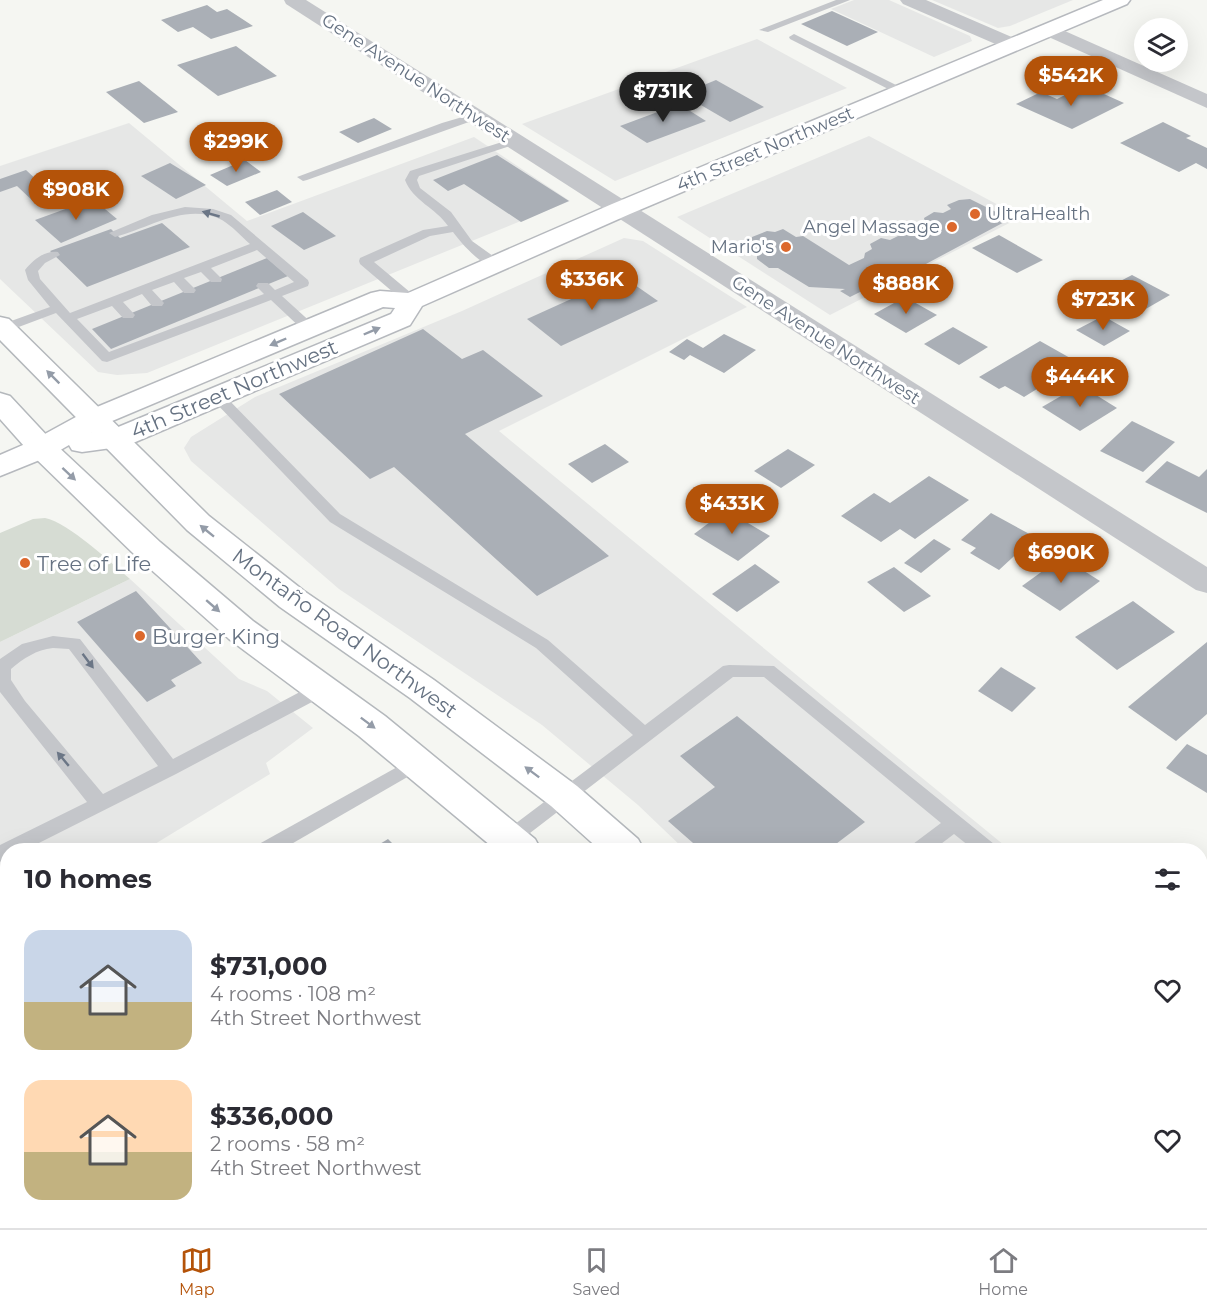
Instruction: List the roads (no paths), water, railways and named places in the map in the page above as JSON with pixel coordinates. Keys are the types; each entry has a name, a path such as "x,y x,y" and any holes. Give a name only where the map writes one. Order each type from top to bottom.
{"main road":[{"name":"4th Street Northwest","path":"105,428 310,329 380,299 412,301 621,209 1120,0"},
{"name":"4th Street Northwest","path":"0,465 42,448 217,396 401,319 412,301"},
{"name":"Montaño Road Northwest","path":"2,326 198,523 292,599 422,689 564,796 617,843"},
{"path":"0,402 42,448 149,550 241,630 417,763 515,843"}],"street":[{"name":"Gene Avenue Northwest","path":"293,0 1207,582"},
{"path":"910,0 1014,45"},
{"path":"1049,30 1207,102"}],"lane":[{"path":"764,30 844,0"},
{"path":"794,37 902,92"},
{"path":"303,177 476,116"},
{"path":"495,264 468,244 447,215 415,190 411,180 414,174 515,141"},
{"path":"54,255 41,260 31,270 34,280 107,358 150,337 268,291 303,283 226,218 204,211 179,211 115,233"},
{"path":"412,301 365,261 427,233 456,228"},
{"path":"2,326 114,300 259,246"},
{"path":"230,256 243,268"},
{"path":"203,267 216,279"},
{"path":"176,277 189,290"},
{"path":"144,289 157,303"},
{"path":"268,291 310,329"},
{"path":"114,300 128,315"},
{"path":"217,396 335,518 542,644 645,735"},
{"path":"100,804 19,706 2,681 3,666 21,651 54,640 74,643 170,768"},
{"path":"517,843 564,796 729,671 768,671 978,843"},
{"path":"22,843 321,689"},
{"path":"278,843 417,763"},
{"path":"929,843 954,824"}],"place":[{"name":"UltraHealth","path":"975,214"},
{"name":"Angel Massage","path":"952,227"},
{"name":"Mario's","path":"786,247"},
{"name":"Tree of Life","path":"25,563"},
{"name":"Burger King","path":"140,636"}]}
